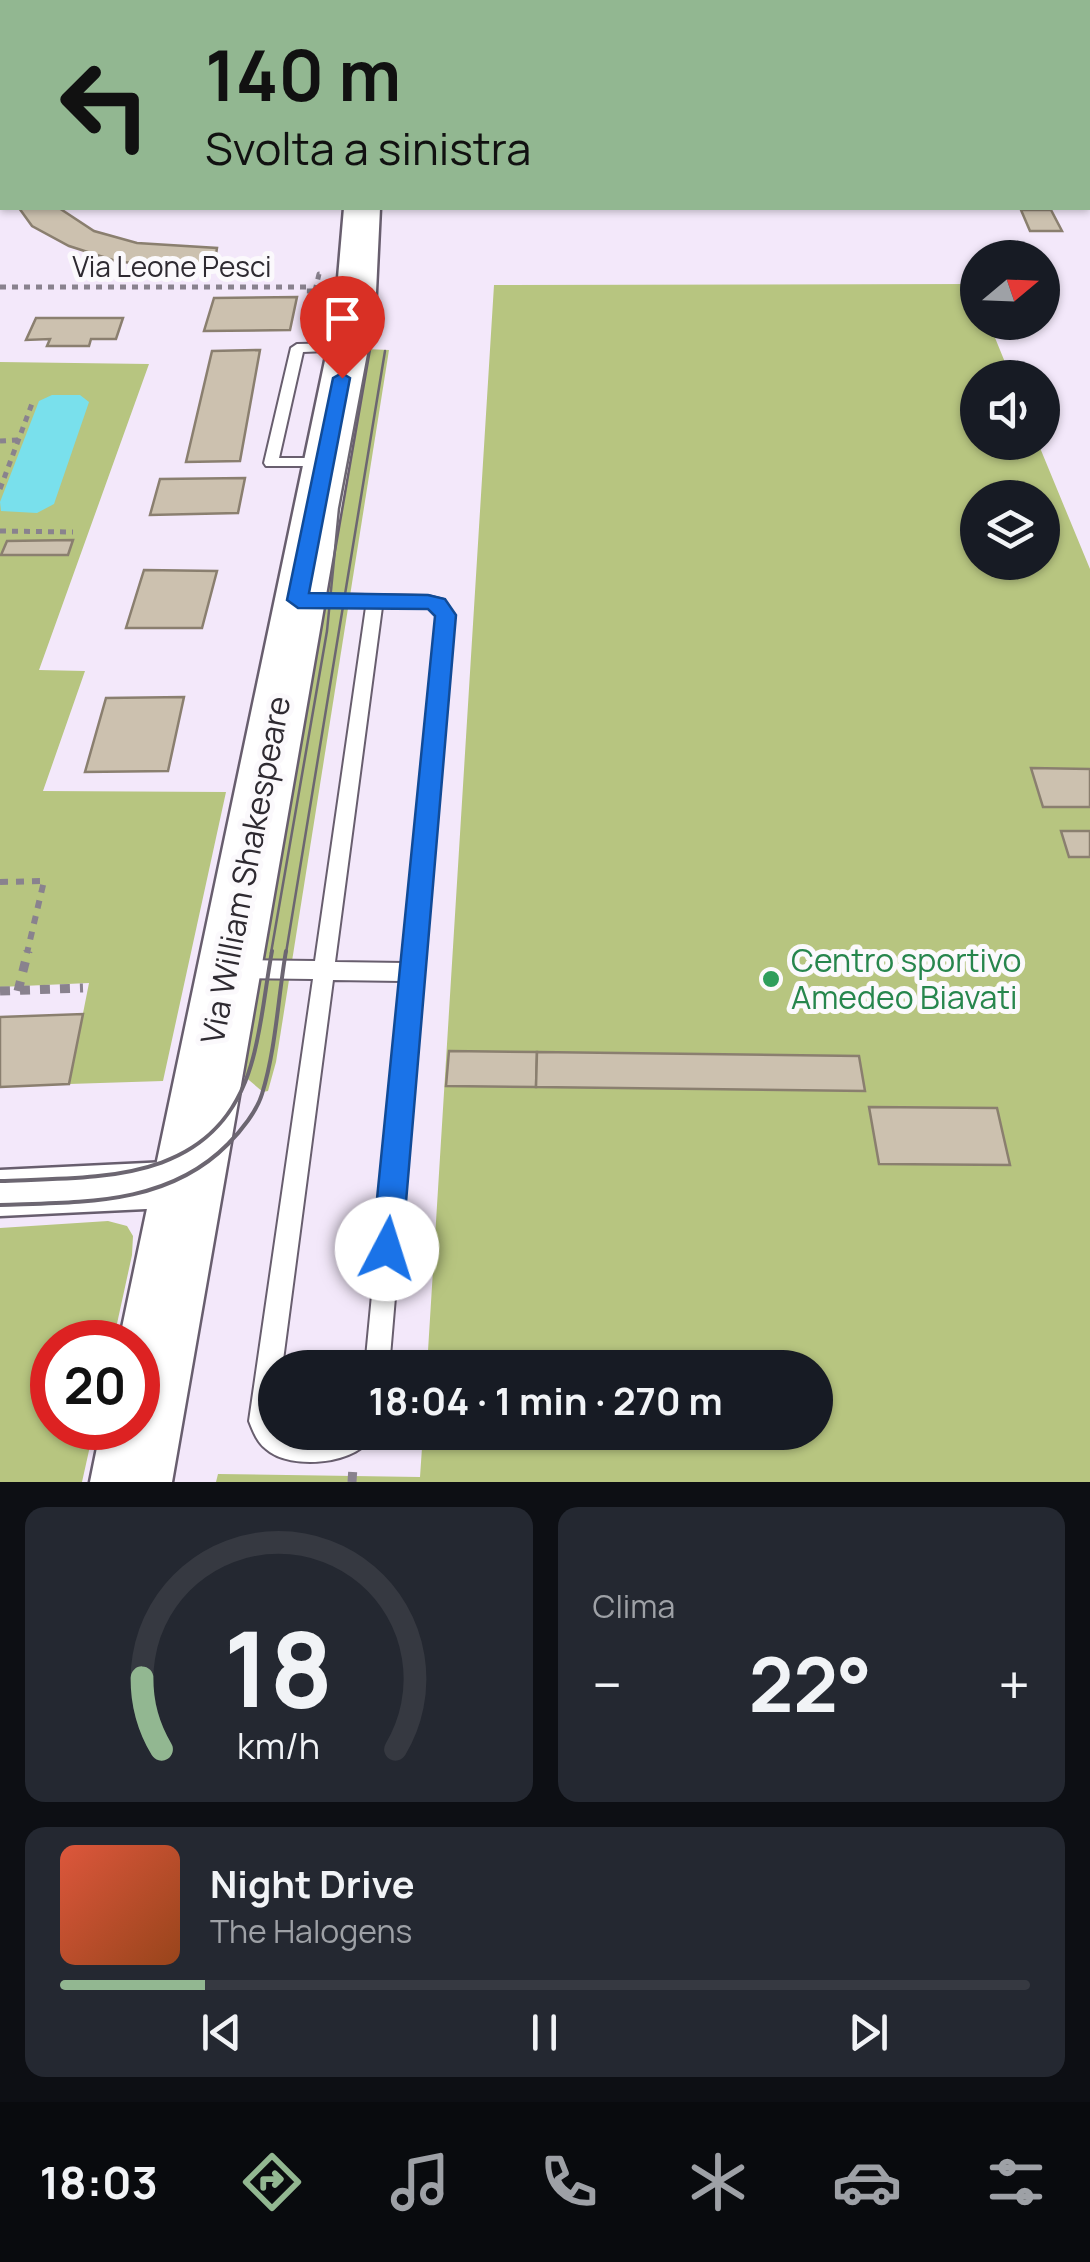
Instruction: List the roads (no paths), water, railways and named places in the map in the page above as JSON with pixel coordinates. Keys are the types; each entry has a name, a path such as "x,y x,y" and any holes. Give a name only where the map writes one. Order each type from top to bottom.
{"main road":[{"name":"Via William Shakespeare","path":"345,210 361,257"},
{"name":"Via William Shakespeare","path":"131,1482 348,347 361,257 362,210"}],"street":[{"path":"0,1193 188,1184"}],"lane":[{"path":"298,600 438,604 446,615 379,1350"},
{"path":"271,1350 375,602"},
{"path":"226,970 412,972"}],"water":[{"path":"52,395 80,395 89,402 54,504 37,513 1,511 0,502 39,401"}],"tram line":[{"path":"271,953 327,631 339,509 369,350"},
{"path":"286,953 385,351"},
{"path":"0,1181 77,1178 151,1166 183,1153 211,1133 234,1104 251,1065 272,951"},
{"path":"0,1205 92,1201 150,1190 204,1164 228,1144 248,1120 262,1094 274,1041 286,951"}],"place":[{"name":"Centro sportivo Amedeo Biavati","path":"771,979"}]}
